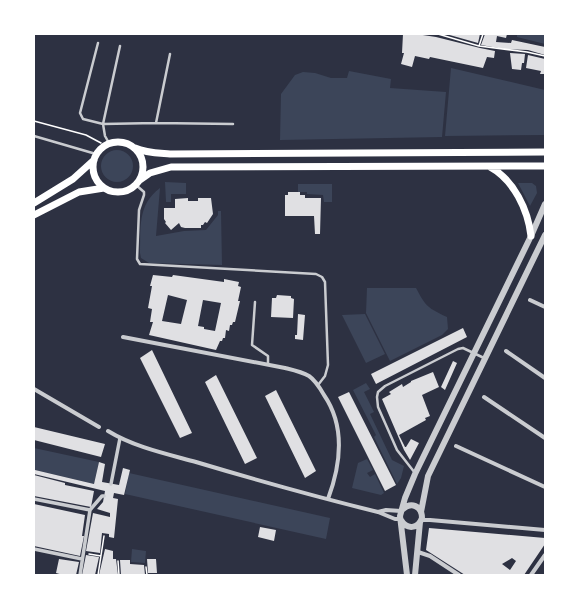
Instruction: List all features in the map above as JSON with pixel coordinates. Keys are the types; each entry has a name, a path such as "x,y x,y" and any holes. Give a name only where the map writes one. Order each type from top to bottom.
{"main road":[{"path":"34,203 73,179 107,144 116,141 123,142 151,153 170,154 545,152"},
{"path":"135,148 141,155 143,163 143,172 138,182"},
{"path":"95,157 93,168 94,176 104,188 115,192 123,192 131,189 150,173 171,167 545,166"},
{"path":"488,166 503,175 512,186 527,217 531,236"},
{"path":"34,215 79,192 104,188"}],"street":[{"path":"407,575 401,519 405,498 415,474 531,236 545,204"},
{"path":"415,575 421,517 428,476 545,235"},
{"path":"530,300 545,307"},
{"path":"123,337 268,364 309,376 318,385 332,408 337,423 339,441 338,469 328,499"},
{"path":"506,351 545,378"},
{"path":"34,389 98,426"},
{"path":"484,397 545,438"},
{"path":"108,431 120,438 241,476 378,512 395,519 401,519"},
{"path":"111,484 120,438"},
{"path":"456,446 545,487"},
{"path":"80,575 90,510 102,496 104,496"},
{"path":"34,499 90,510"},
{"path":"378,512 402,510 407,506 412,505 418,507 421,517 416,526 410,527 405,525 401,519"},
{"path":"421,517 430,520 545,530"},
{"path":"34,549 82,559"},
{"path":"418,552 430,556 459,575"},
{"path":"532,575 545,555"}],"lane":[{"path":"98,43 80,113 83,119 103,124 233,124"},
{"path":"107,144 103,124 120,46"},
{"path":"156,123 170,54"},
{"path":"34,136 80,149 95,157"},
{"path":"138,182 144,192 139,210 137,260 140,264 316,274 322,277 325,282 328,365 326,376 318,385"},
{"path":"255,302 252,345 268,356 268,364"},
{"path":"415,474 397,450 376,402 378,392 385,386 458,349 463,348 484,358"}],"path":[{"path":"438,34 479,46 527,52 545,56"},
{"path":"479,46 483,34"},
{"path":"34,122 86,135 107,144"},
{"path":"98,575 104,536"},
{"path":"83,553 101,556"},
{"path":"118,561 119,575"},
{"path":"146,567 147,575"}],"shaded area":[{"path":"517,34 545,34 545,44 517,37"},
{"path":"451,68 545,90 545,135 445,136"},
{"path":"349,71 391,79 390,88 446,92 442,137 280,140 281,94 295,75 303,72 315,73 331,78 347,78"},
{"path":"114,150 120,150 130,157 133,166 132,172 126,179 120,182 114,182 104,175 101,169 101,163 108,153"},
{"path":"165,182 186,183 186,194 171,194 171,202 166,202"},
{"path":"518,183 532,183 536,186 537,193 530,206"},
{"path":"298,184 332,184 332,202 324,202 323,195 298,192"},
{"path":"160,188 156,236 184,231 206,230 218,215 218,211 221,211 222,265 149,263 141,258 141,226 144,209 147,202"},
{"path":"367,288 416,288 428,306 447,317 448,329 442,335 390,361 366,313"},
{"path":"365,314 385,354 366,363 342,315"},
{"path":"366,383 370,389 364,392 374,412 370,414 392,460 404,466 401,478 397,484 374,437 376,435 353,390"},
{"path":"34,448 99,462 94,484 35,470 34,474"},
{"path":"367,459 373,470 367,473 370,477 375,474 384,493 381,495 352,488 358,463"},
{"path":"129,473 330,518 326,539 125,494"},
{"path":"132,549 146,551 145,563 131,562"}],"building":[{"path":"403,34 436,37 495,51 494,58 487,57 483,68 430,57 429,59 415,56 412,67 401,64 404,53 402,53"},
{"path":"446,34 480,34 478,43"},
{"path":"485,34 507,34 506,38 497,36 496,42 511,43 512,40 545,47 545,55 528,50 504,49 481,45"},
{"path":"510,53 525,54 524,63 522,63 521,70 512,69"},
{"path":"528,55 545,59 545,74 540,74 541,71 526,68"},
{"path":"288,192 300,192 300,195 305,195 305,198 321,198 320,234 315,234 314,216 285,216 285,195 288,195"},
{"path":"188,198 188,201 198,201 198,198 211,198 213,214 207,223 205,222 201,225 201,228 185,228 181,227 179,223 171,230 165,223 164,208 175,208 175,199"},
{"path":"153,275 172,277 173,275 224,282 224,279 239,282 238,286 241,287 238,301 240,301 235,322 230,325 229,331 226,330 225,338 220,341 216,350 149,335 153,322 150,322 152,309 148,308 152,286 150,286","holes":["168,295 187,300 181,324 162,321","203,300 221,303 215,331 198,326"]},
{"path":"277,295 291,296 291,298 294,299 293,318 271,317 272,298 276,298"},
{"path":"298,314 305,315 303,340 295,339 295,335 297,335"},
{"path":"463,328 467,337 376,384 371,374"},
{"path":"152,350 192,433 180,438 140,358"},
{"path":"453,361 457,363 445,390 441,387"},
{"path":"433,372 439,387 422,395 430,416 425,418 426,420 399,435 405,447 411,439 419,443 410,460 404,450 382,399 391,394 389,392 402,384 403,387 411,381"},
{"path":"216,375 257,458 245,464 205,382"},
{"path":"276,390 316,471 305,478 265,396"},
{"path":"349,392 396,485 385,491 338,397"},
{"path":"34,427 105,444 101,457 34,440"},
{"path":"99,462 105,464 102,482 119,485 123,468 130,470 124,495 114,493 113,498 118,499 114,538 109,537 109,534 102,533 100,553 86,551 93,513 110,517 110,513 97,509 103,502 105,491 34,474 35,470 94,484"},
{"path":"34,475 65,483 65,485 94,491 91,507 34,496"},
{"path":"34,504 85,515 82,536 84,536 80,556 34,546"},
{"path":"260,527 276,530 274,541 258,537"},
{"path":"429,528 545,538 545,544 524,575 465,575 426,550","holes":["512,558 516,561 510,570 502,564"]},
{"path":"105,549 113,551 113,559 116,559 118,575 99,575"},
{"path":"86,555 99,557 95,575 82,575"},
{"path":"59,559 79,562 76,575 63,575 56,573"},
{"path":"147,559 156,559 157,573 148,573"},
{"path":"120,560 130,560 130,564 144,565 145,575 121,575"}]}
